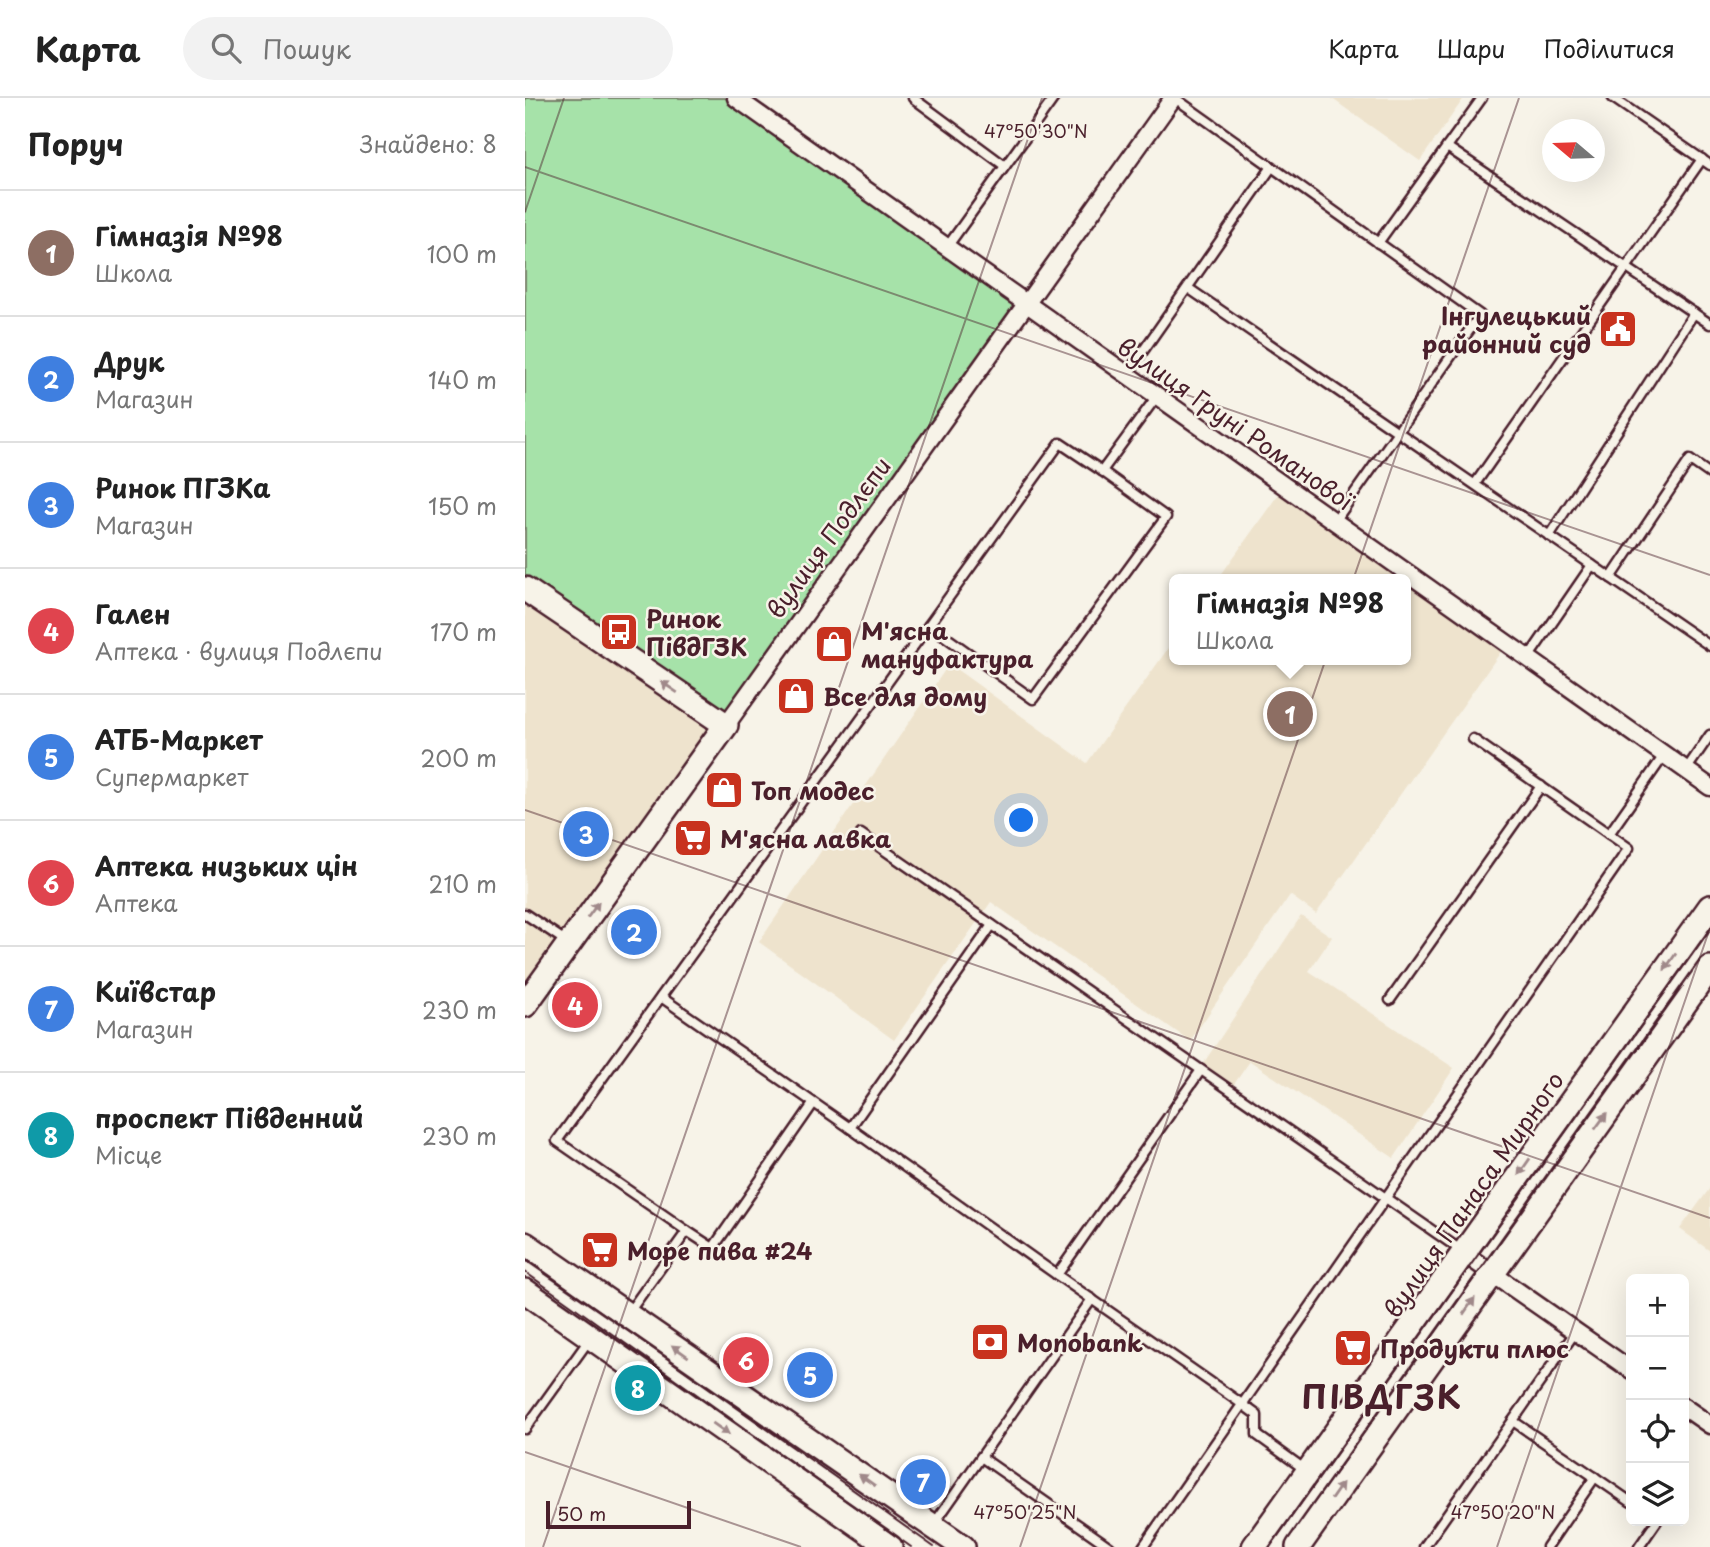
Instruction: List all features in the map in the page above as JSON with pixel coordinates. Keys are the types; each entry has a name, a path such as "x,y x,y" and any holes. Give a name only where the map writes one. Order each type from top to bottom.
{"main road":[{"path":"525,589 726,725"},
{"name":"вулиця Подлєпи","path":"525,1005 726,725"},
{"name":"вулиця Панаса Мирного","path":"1254,1547 1710,906"},
{"path":"1298,1547 1710,968"},
{"path":"525,1244 963,1547"},
{"path":"525,1291 890,1547"}],"street":[{"name":"вулиця Груні Романової","path":"736,98 1410,574"},
{"name":"вулиця Подлєпи","path":"726,725 1174,98"},
{"name":"вулиця Груні Романової","path":"1411,575 1710,787"},
{"path":"1463,1252 1626,1366"},
{"path":"1689,1410 1710,1425"}],"lane":[{"path":"913,98 1005,166"},
{"path":"947,247 1054,98"},
{"path":"1174,98 1480,315 1335,521"},
{"path":"1378,243 1482,98"},
{"path":"1613,98 1710,165"},
{"path":"1447,146 1710,324"},
{"path":"1475,484 1702,159"},
{"path":"1127,374 1271,168"},
{"path":"1188,288 1710,646"},
{"path":"1549,536 1694,313"},
{"path":"1102,471 1157,395"},
{"path":"813,1104 713,1248 557,1141 1060,443 1166,517 1033,699 929,625"},
{"path":"1611,578 1690,460 1710,474"},
{"path":"1528,658 1591,565"},
{"path":"1686,770 1710,735"},
{"path":"1143,1547 1629,848 1473,740"},
{"path":"1609,834 1665,754"},
{"path":"1390,1000 1541,786"},
{"path":"860,834 1463,1252"},
{"path":"525,914 569,944"},
{"path":"850,1128 992,925"},
{"path":"661,998 1243,1404 1257,1415 1257,1435 1307,1472"},
{"path":"1057,1275 1201,1070"},
{"path":"627,1314 687,1231"},
{"path":"933,1526 1092,1299"},
{"path":"1424,1547 1576,1331"},
{"path":"525,1429 591,1338"},
{"path":"1513,1422 1626,1499"},
{"path":"981,1457 1110,1547"},
{"path":"1547,1547 1595,1477"},
{"path":"1639,1547 1654,1526"}],"shaded area":[{"path":"1331,98 1464,98 1420,161"},
{"path":"1285,485 1410,574 1222,574"},
{"path":"1411,575 1507,643 1316,914 1290,895 1190,1041 991,902 894,1040 759,942 949,664 1087,763 1169,647 1169,665 1411,665"},
{"path":"525,589 726,725 525,1005"},
{"path":"1301,916 1332,937 1309,971 1454,1068 1394,1158 1250,1061 1232,1087 1201,1067"},
{"path":"1710,1188 1710,1251 1680,1229"}],"green space":[{"path":"525,98 736,98 1028,304 726,725 525,589"}],"tram line":[{"path":"1270,1547 1710,929"},
{"path":"1333,1476 1683,986"},
{"path":"525,1258 934,1547"},
{"path":"525,1272 911,1547"}],"place":[{"name":"Інгулецький районний суд","path":"1618,329"},
{"name":"Ринок ПівдГЗК","path":"619,632"},
{"name":"М'ясна мануфактура","path":"834,644"},
{"name":"Все для дому","path":"796,696"},
{"name":"Гімназія №98","path":"1290,714"},
{"name":"Топ модес","path":"724,790"},
{"name":"Ринок ПГЗКа","path":"586,834"},
{"name":"М'ясна лавка","path":"693,838"},
{"name":"Друк","path":"634,932"},
{"name":"Гален","path":"575,1005"},
{"name":"Море пива #24","path":"600,1250"},
{"name":"Monobank","path":"990,1342"},
{"name":"Продукти плюс","path":"1353,1348"},
{"name":"Аптека низьких цін","path":"746,1360"},
{"name":"АТБ-Маркет","path":"810,1375"},
{"name":"проспект Південний","path":"638,1388"},
{"name":"Київстар","path":"923,1482"}],"district":[{"name":"ПІВДГЗК","path":"1382,1396"}]}
